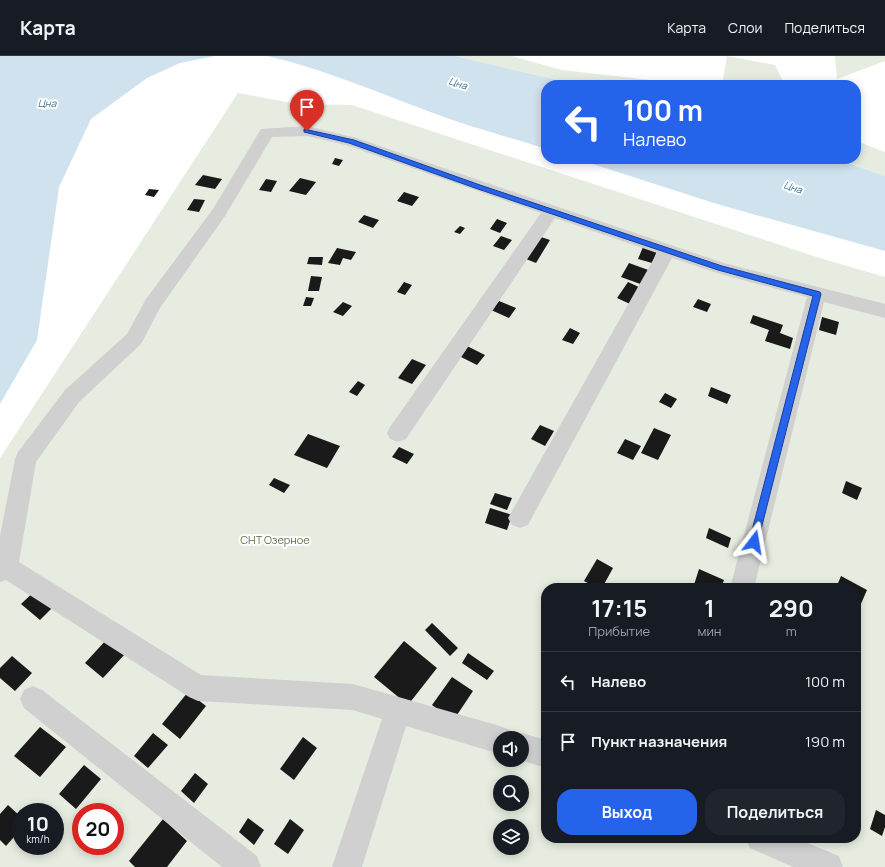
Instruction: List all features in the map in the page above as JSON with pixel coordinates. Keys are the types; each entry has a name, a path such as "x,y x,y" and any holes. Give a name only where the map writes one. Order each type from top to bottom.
{"lane":[{"path":"493,738 353,697 198,688 3,569 26,459 72,396 134,339 153,304 219,212 267,132 307,131 351,141 720,268 885,311"},
{"path":"398,432 551,210"},
{"path":"520,518 668,250"},
{"path":"743,583 817,294"},
{"path":"33,699 246,867"},
{"path":"347,867 398,710"},
{"path":"529,749 541,753"},
{"path":"772,843 828,867"}],"green space":[{"path":"455,56 512,56 562,70 651,80 558,80"},
{"path":"727,56 775,65 782,80 723,80"},
{"path":"835,56 885,56 885,61 837,79"},
{"name":"СНТ Озерное","path":"238,93 297,104 352,105 823,259 885,277 885,867 0,867 0,458"},
{"path":"861,143 885,152 885,176 850,164 861,164"}],"water":[{"name":"Цна","path":"0,56 215,56 180,63 147,78 91,119 59,187 37,340 0,404"},
{"name":"Цна","path":"267,56 455,56 558,80 541,80 541,147 447,118 330,74"},
{"name":"Цна","path":"593,164 850,164 885,176 885,251 717,204"}],"building":[{"path":"335,158 343,160 339,166 332,164"},
{"path":"203,175 222,179 215,189 195,185"},
{"path":"300,178 316,182 306,195 289,191"},
{"path":"266,179 277,181 271,192 259,190"},
{"path":"149,189 159,190 154,197 145,195"},
{"path":"404,192 419,197 412,206 397,201"},
{"path":"194,199 205,200 199,212 187,210"},
{"path":"364,215 379,220 373,228 358,222"},
{"path":"497,219 507,223 500,233 490,229"},
{"path":"460,226 465,228 460,234 454,232"},
{"path":"501,236 512,240 504,250 493,246"},
{"path":"541,237 550,240 536,263 526,259"},
{"path":"643,247 657,251 652,263 638,259"},
{"path":"337,248 356,252 351,260 343,258 340,265 328,263"},
{"path":"309,257 323,257 322,265 307,264"},
{"path":"629,263 651,271 643,285 621,277"},
{"path":"311,276 322,277 319,291 308,291"},
{"path":"404,282 412,285 405,295 397,292"},
{"path":"628,282 641,288 630,304 617,298"},
{"path":"306,297 314,298 311,306 303,306"},
{"path":"698,299 711,304 707,312 693,307"},
{"path":"499,301 516,308 509,318 491,310"},
{"path":"343,302 352,306 343,316 333,312"},
{"path":"753,315 783,325 780,333 793,338 790,349 765,341 769,330 750,323"},
{"path":"822,317 839,322 836,335 819,330"},
{"path":"570,328 580,333 573,344 562,340"},
{"path":"467,346 485,355 477,365 459,356"},
{"path":"412,359 426,365 412,384 398,378"},
{"path":"358,381 365,385 357,396 349,392"},
{"path":"711,387 731,395 727,404 708,396"},
{"path":"665,393 677,399 671,408 659,402"},
{"path":"540,425 554,431 545,446 531,439"},
{"path":"654,428 671,435 658,460 641,453"},
{"path":"308,434 340,446 327,468 294,455"},
{"path":"625,439 641,446 633,460 617,453"},
{"path":"399,447 414,454 407,464 392,457"},
{"path":"274,478 290,485 284,493 269,485"},
{"path":"846,481 862,488 857,500 842,493"},
{"path":"495,493 512,498 507,510 490,504"},
{"path":"490,508 512,515 507,530 485,523"},
{"path":"709,528 731,538 728,548 706,538"},
{"path":"597,559 613,568 605,583 588,583 584,581"},
{"path":"699,569 724,580 723,583 695,583"},
{"path":"841,576 854,583 838,583"},
{"path":"861,587 867,590 861,604"},
{"path":"38,588 57,603 40,620 21,604"},
{"path":"432,623 458,648 450,656 425,630"},
{"path":"107,639 125,654 103,678 85,663"},
{"path":"404,641 437,668 408,705 374,677"},
{"path":"468,653 494,671 487,680 462,663"},
{"path":"12,656 32,673 15,691 0,678 0,668"},
{"path":"452,677 473,691 453,721 432,705"},
{"path":"188,692 206,706 180,739 162,724"},
{"path":"40,727 66,747 40,777 14,756"},
{"path":"153,733 168,745 148,768 134,756"},
{"path":"303,737 317,748 294,780 280,769"},
{"path":"84,765 101,779 81,803 72,803 72,805 59,794"},
{"path":"195,773 208,784 194,803 181,791"},
{"path":"8,805 12,809 12,839 6,846 0,840 0,814"},
{"path":"876,810 885,815 885,827 882,836 870,829"},
{"path":"248,818 264,830 254,845 239,832"},
{"path":"163,819 187,841 167,867 135,867 129,861"},
{"path":"290,819 304,830 288,854 274,844"}],"route":[{"path":"307,131 351,141 478,186 720,268 817,294 754,542"}]}
